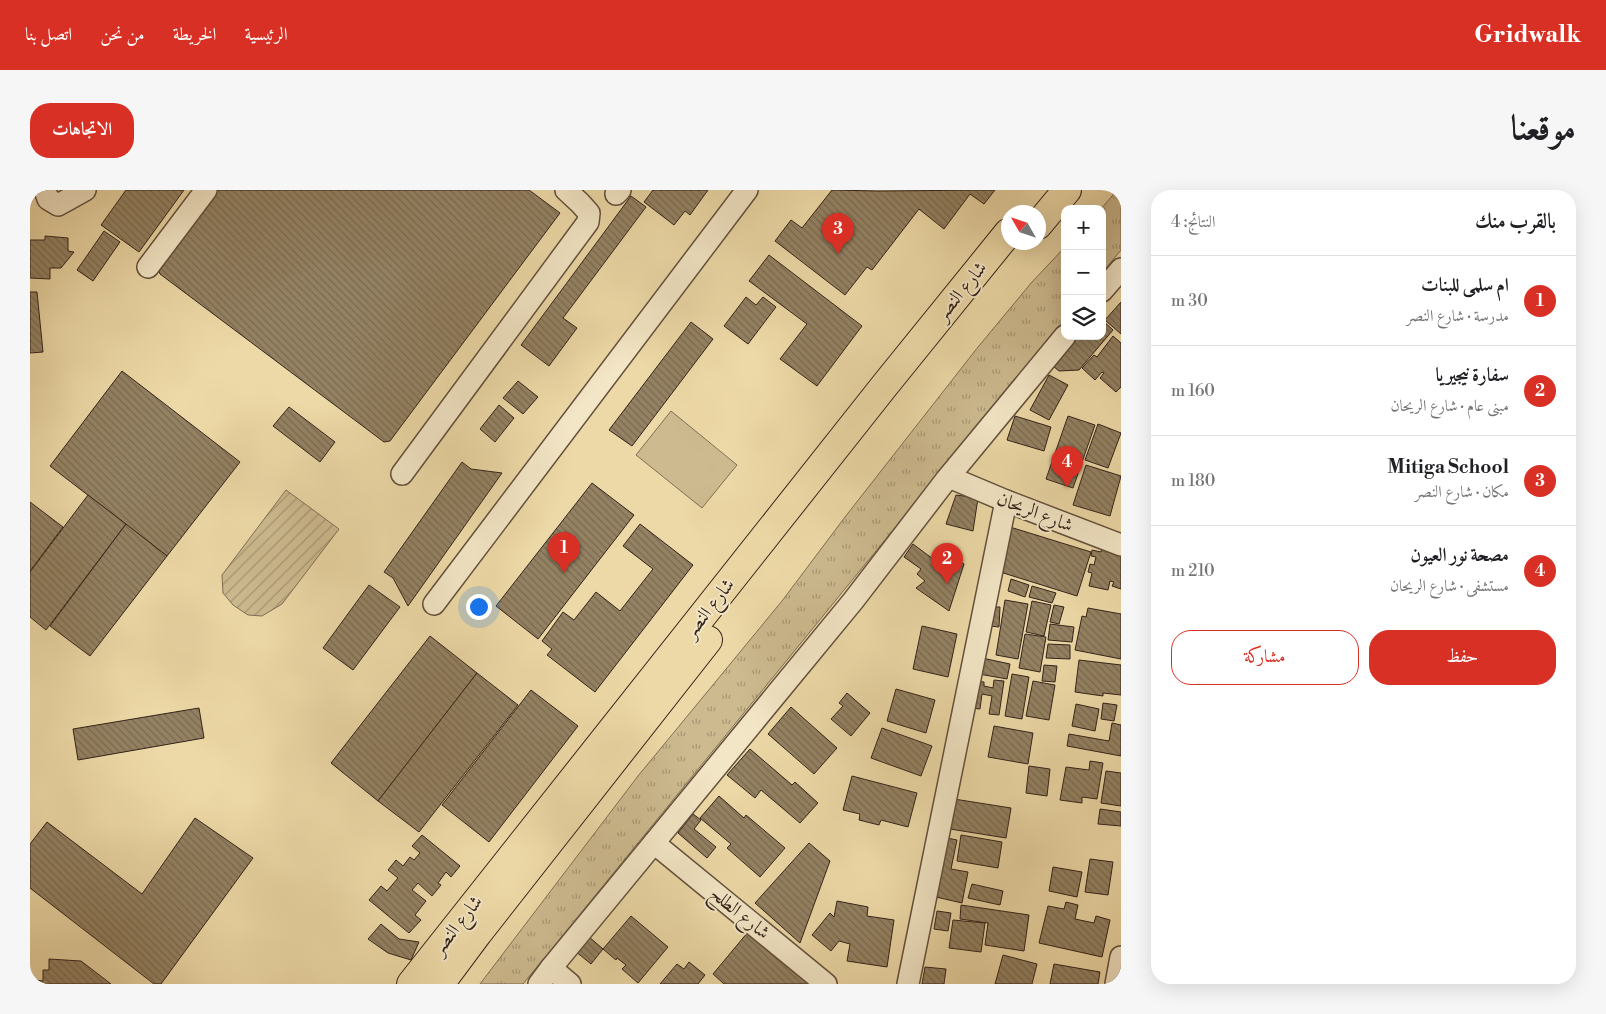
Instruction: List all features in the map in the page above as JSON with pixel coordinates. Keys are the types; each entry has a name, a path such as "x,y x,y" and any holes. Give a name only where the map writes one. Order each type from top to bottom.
{"highway":[{"path":"1031,205 1044,190"},
{"path":"1046,215 1067,190"},
{"name":"شارع النصر","path":"410,984 873,400 1001,242"},
{"name":"شارع النصر","path":"440,984 864,439 1018,250"}],"street":[{"path":"45,190 48,199 58,205 85,190"},
{"path":"148,267 206,190"},
{"path":"402,474 588,222 590,213 566,190"},
{"path":"434,604 747,190"},
{"path":"1106,286 1121,269"},
{"path":"570,984 545,976 853,600 949,477 1062,340"},
{"name":"شارع الريحان","path":"949,477 1121,545"},
{"path":"908,984 1006,501"},
{"name":"شارع الطلح","path":"654,843 826,984"},
{"path":"1116,984 1121,957"}],"green space":[{"path":"1117,190 1121,190 1121,250 1106,268 1106,205 1104,205"},
{"path":"1061,251 1061,324 523,984 480,984 638,776 782,601 978,347 1032,282"},
{"path":"671,411 737,465 702,508 636,455"},
{"path":"286,490 339,529 282,604 262,616 248,615 233,605 223,593 222,575"}],"building":[{"path":"126,190 184,190 139,252 101,225"},
{"path":"216,190 529,190 560,213 390,441 384,442 160,274 158,267"},
{"path":"653,190 708,190 690,215 685,211 674,225 644,202"},
{"path":"832,190 995,190 984,204 970,194 944,229 919,209 872,270 867,267 845,295 775,241 791,220 802,228"},
{"path":"631,196 646,207 563,318 577,328 549,366 521,345"},
{"path":"104,231 120,242 93,281 77,270"},
{"path":"45,236 68,238 68,251 74,252 61,268 50,268 50,279 30,278 30,240 45,240"},
{"path":"769,255 862,326 817,386 780,359 807,324 749,281"},
{"path":"30,292 37,292 43,352 30,353"},
{"path":"746,297 756,305 763,297 776,307 748,344 724,326"},
{"path":"1121,302 1121,334 1106,319"},
{"path":"691,322 713,339 632,446 609,430"},
{"path":"1106,324 1113,330 1106,338"},
{"path":"1113,336 1121,343 1121,387 1116,392 1100,378 1104,373 1102,372 1095,380 1082,368 1094,355 1097,357"},
{"path":"1076,340 1104,340 1079,370 1059,371 1053,366"},
{"path":"122,371 240,462 167,556 50,466"},
{"path":"1049,375 1068,385 1049,420 1030,410"},
{"path":"518,381 538,397 523,414 503,398"},
{"path":"499,405 514,418 495,442 480,429"},
{"path":"289,407 335,442 320,462 273,426"},
{"path":"1015,416 1051,427 1044,451 1007,440"},
{"path":"1068,416 1095,425 1073,488 1046,479"},
{"path":"1098,424 1121,433 1108,468 1085,460"},
{"path":"462,462 471,469 502,473 408,606 393,578 384,572"},
{"path":"1086,465 1121,476 1110,516 1073,505"},
{"path":"592,483 634,515 538,639 496,606"},
{"path":"88,495 126,524 46,630 30,617 30,572"},
{"path":"956,495 978,498 973,531 946,524"},
{"path":"30,502 63,527 30,571"},
{"path":"126,524 167,556 90,656 50,626"},
{"path":"640,524 693,565 595,692 547,655 552,649 542,641 563,612 574,620 596,592 620,611 653,569 623,546"},
{"path":"1010,527 1091,552 1077,596 997,571"},
{"path":"913,544 945,568 957,560 964,564 949,611 916,588 925,581 917,574 921,569 904,557"},
{"path":"1102,547 1121,551 1121,589 1112,586 1114,582 1110,581 1108,590 1089,586 1092,573 1088,572 1090,564 1094,565 1096,557 1091,556 1092,550 1101,552"},
{"path":"1011,579 1029,585 1025,597 1008,591"},
{"path":"369,585 400,607 353,670 323,648"},
{"path":"1032,586 1056,593 1052,603 1029,597"},
{"path":"1005,600 1028,604 1018,659 996,655"},
{"path":"1032,601 1051,605 1044,636 1026,632"},
{"path":"1054,605 1064,607 1059,624 1050,622"},
{"path":"992,607 1000,607 999,627 990,626"},
{"path":"1088,608 1121,614 1121,659 1075,650 1082,616 1086,617"},
{"path":"1050,624 1074,627 1072,642 1048,640"},
{"path":"922,626 957,634 948,677 913,669"},
{"path":"1025,634 1046,637 1040,672 1019,668"},
{"path":"430,636 477,673 378,801 331,763"},
{"path":"1048,644 1070,645 1070,659 1046,658"},
{"path":"982,658 1010,664 1007,679 979,674"},
{"path":"1079,660 1121,665 1121,695 1103,693 1103,696 1075,692"},
{"path":"1044,665 1057,666 1055,682 1042,681"},
{"path":"477,673 518,705 419,832 378,801"},
{"path":"1012,674 1029,677 1022,719 1005,716"},
{"path":"994,680 1004,681 999,715 989,714 992,696 982,694 980,709 971,708 975,681 984,682 984,686 993,688"},
{"path":"1033,681 1055,685 1049,720 1026,716"},
{"path":"896,689 935,700 926,733 887,721"},
{"path":"531,690 578,726 489,842 442,805"},
{"path":"847,693 870,713 851,736 831,719 843,706 839,703"},
{"path":"1103,703 1117,705 1114,721 1101,719"},
{"path":"1076,704 1099,709 1095,731 1072,726"},
{"path":"791,707 837,748 814,774 768,734"},
{"path":"199,708 204,738 78,760 73,729"},
{"path":"1112,723 1121,725 1121,756 1067,746 1069,734 1109,741"},
{"path":"994,726 1033,733 1028,764 988,757"},
{"path":"882,728 932,746 921,776 871,758"},
{"path":"750,749 792,785 795,782 818,803 800,823 761,790 755,798 727,775"},
{"path":"1090,761 1103,763 1097,799 1082,797 1082,803 1060,800 1066,767 1089,770"},
{"path":"1029,766 1050,769 1047,796 1026,793"},
{"path":"1106,771 1121,773 1121,806 1101,803"},
{"path":"852,776 917,793 908,827 881,820 879,825 859,820 860,814 843,810"},
{"path":"719,796 744,818 746,815 785,848 760,877 727,848 731,844 700,818"},
{"path":"954,799 1011,808 1006,838 950,829"},
{"path":"1100,809 1121,812 1121,826 1098,824"},
{"path":"693,814 701,820 694,829 716,847 707,858 678,833"},
{"path":"195,818 253,858 161,984 154,984 30,888 30,844 47,822 142,894"},
{"path":"422,835 460,866 451,877 446,872 438,883 441,885 432,896 418,883 412,890 426,901 415,915 421,920 409,933 369,900 381,886 387,891 398,878 388,870 396,860 403,866 410,857 414,860 420,853 412,846"},
{"path":"961,835 1002,842 998,868 957,861"},
{"path":"947,838 957,840 951,869 968,872 962,903 936,897"},
{"path":"809,843 830,861 800,943 755,903"},
{"path":"1090,859 1113,862 1108,895 1085,892"},
{"path":"1053,867 1082,872 1077,897 1049,891"},
{"path":"972,884 1003,891 1000,905 968,898"},
{"path":"837,901 868,907 867,916 894,920 887,967 847,961 850,944 839,941 831,951 812,935 830,913 834,917"},
{"path":"1066,902 1078,905 1075,919 1094,923 1096,916 1110,920 1102,957 1039,943 1048,906 1064,909"},
{"path":"961,905 1029,915 1024,951 985,945 988,923 960,919"},
{"path":"937,911 951,913 948,931 934,929"},
{"path":"631,916 668,947 638,983 622,969 626,965 617,958 616,960 603,949"},
{"path":"953,920 985,923 981,952 949,948"},
{"path":"381,924 399,939 419,942 411,960 388,953 368,939"},
{"path":"748,932 809,984 724,984 713,974"},
{"path":"588,936 603,949 591,964 575,951"},
{"path":"1003,955 1037,964 1032,984 995,984"},
{"path":"49,959 81,961 111,984 36,984 36,980 43,981 43,970 49,970"},
{"path":"689,962 705,975 698,984 660,984 677,964 684,969"},
{"path":"1054,964 1100,972 1098,984 1050,984"},
{"path":"925,967 946,969 944,984 922,984"}],"place":[{"name":"Mitiga School","path":"838,254"},
{"name":"مصحة نور العيون","path":"1067,487"},
{"name":"ام سلمى للبنات","path":"564,573"},
{"name":"سفارة نيجيريا","path":"947,584"}]}
